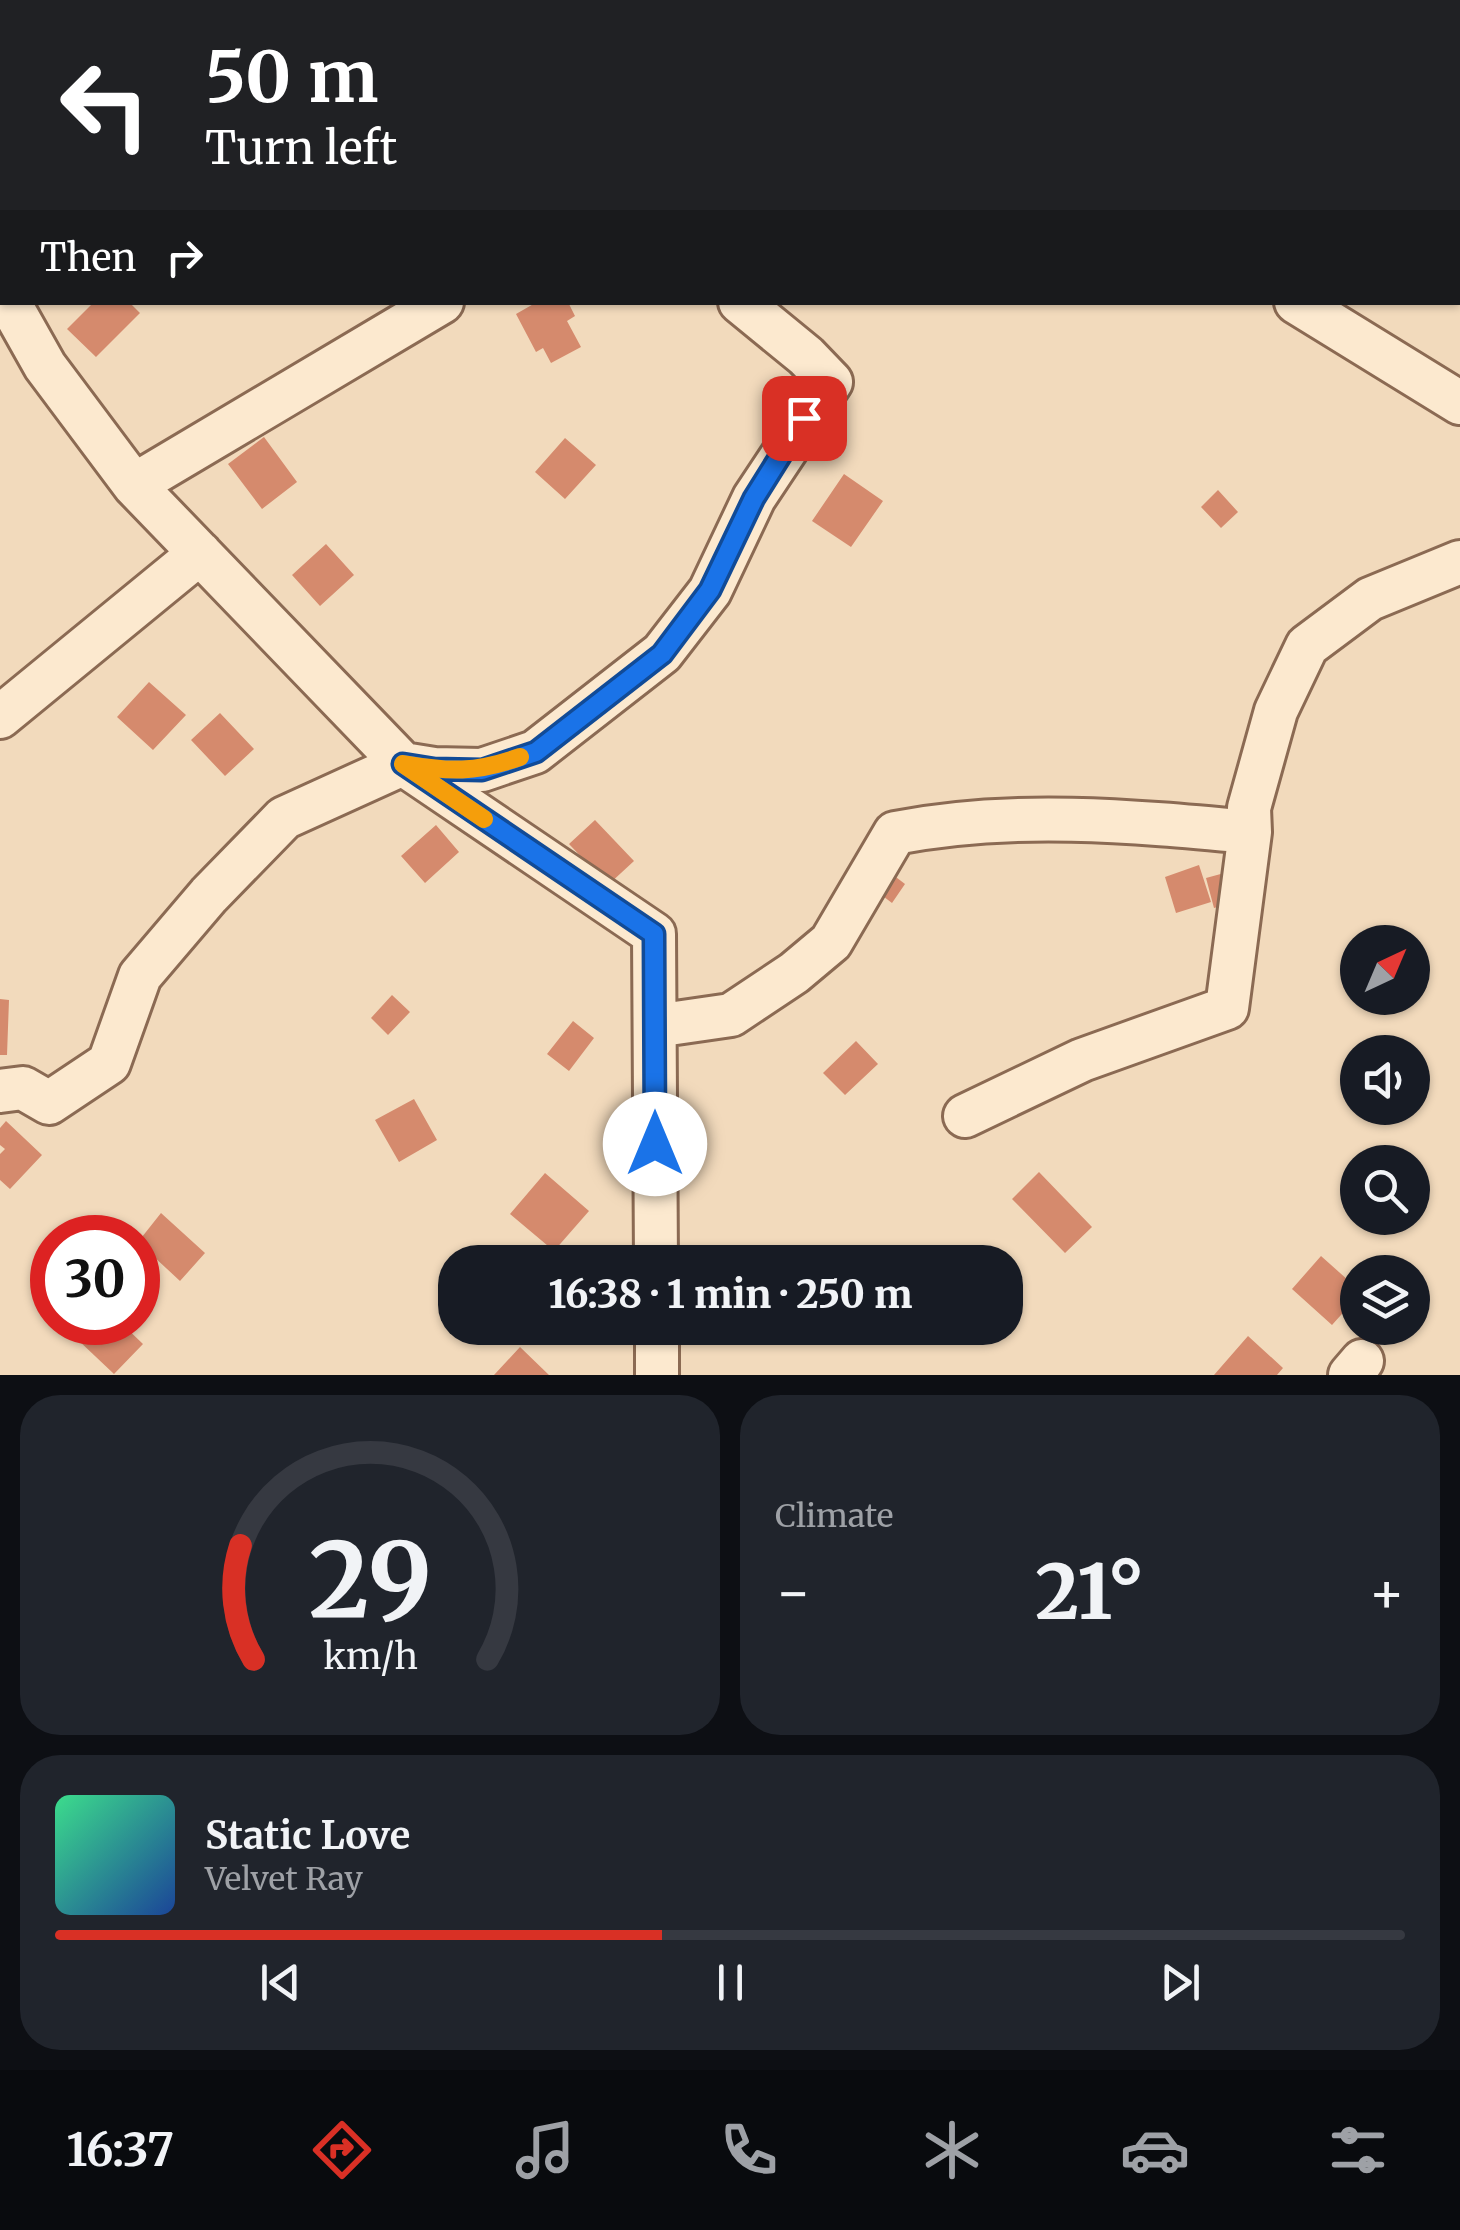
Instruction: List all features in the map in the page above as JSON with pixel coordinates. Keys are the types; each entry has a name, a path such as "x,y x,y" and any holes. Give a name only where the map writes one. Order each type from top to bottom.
{"street":[{"path":"11,305 45,366 134,485 403,764 654,934 656,1245"},
{"path":"134,485 437,305"},
{"path":"0,1091 24,1088 49,1103 109,1063 140,976 284,818 403,764 482,770 536,752 662,654 710,590 754,498 831,382 744,305"},
{"path":"1301,305 1460,403"},
{"path":"0,717 200,553"},
{"path":"965,1116 1082,1060 1227,1008 1250,832 1249,808 1276,711 1307,646 1370,599 1460,562"},
{"path":"654,1026 731,1015 794,973 831,942 894,833 949,822 1025,818 1148,822 1250,832"},
{"path":"657,1345 658,1375"}],"building":[{"path":"91,305 132,305 140,313 96,357 67,329"},
{"path":"532,305 570,305 575,316 567,321 581,347 551,363 543,348 536,352 516,314"},
{"path":"264,437 297,482 262,509 228,464"},
{"path":"565,438 596,465 565,499 535,472"},
{"path":"844,474 883,501 851,547 812,521"},
{"path":"1218,490 1238,512 1221,528 1201,507"},
{"path":"326,544 354,575 320,606 292,575"},
{"path":"149,682 186,715 153,750 117,717"},
{"path":"220,713 254,749 225,776 191,740"},
{"path":"595,820 634,861 608,885 569,844"},
{"path":"436,825 459,852 425,883 401,856"},
{"path":"1199,865 1211,902 1176,913 1165,877"},
{"path":"884,868 905,884 892,903 871,887"},
{"path":"1228,872 1237,902 1214,908 1206,878"},
{"path":"392,995 410,1012 388,1035 371,1018"},
{"path":"0,999 9,1000 7,1055 0,1055"},
{"path":"573,1021 594,1038 569,1071 547,1054"},
{"path":"856,1041 878,1064 845,1095 823,1073"},
{"path":"414,1099 437,1140 399,1162 375,1120"},
{"path":"6,1121 42,1155 10,1189 0,1180 0,1154 5,1149 0,1145 0,1128"},
{"path":"1039,1172 1092,1227 1065,1253 1012,1199"},
{"path":"545,1173 589,1211 559,1245 547,1245 510,1214"},
{"path":"159,1215 205,1253 180,1281 160,1262"},
{"path":"1321,1256 1340,1273 1340,1316 1332,1325 1292,1289"},
{"path":"1248,1336 1283,1368 1277,1375 1214,1375"},
{"path":"83,1345 142,1345 114,1374"},
{"path":"520,1347 549,1375 494,1375"}],"slow traffic":[{"path":"484,819 403,764 482,770 520,757"}],"route":[{"path":"655,1144 654,934 403,764 482,770 536,752 662,654 710,590 754,498 804,418"}]}
